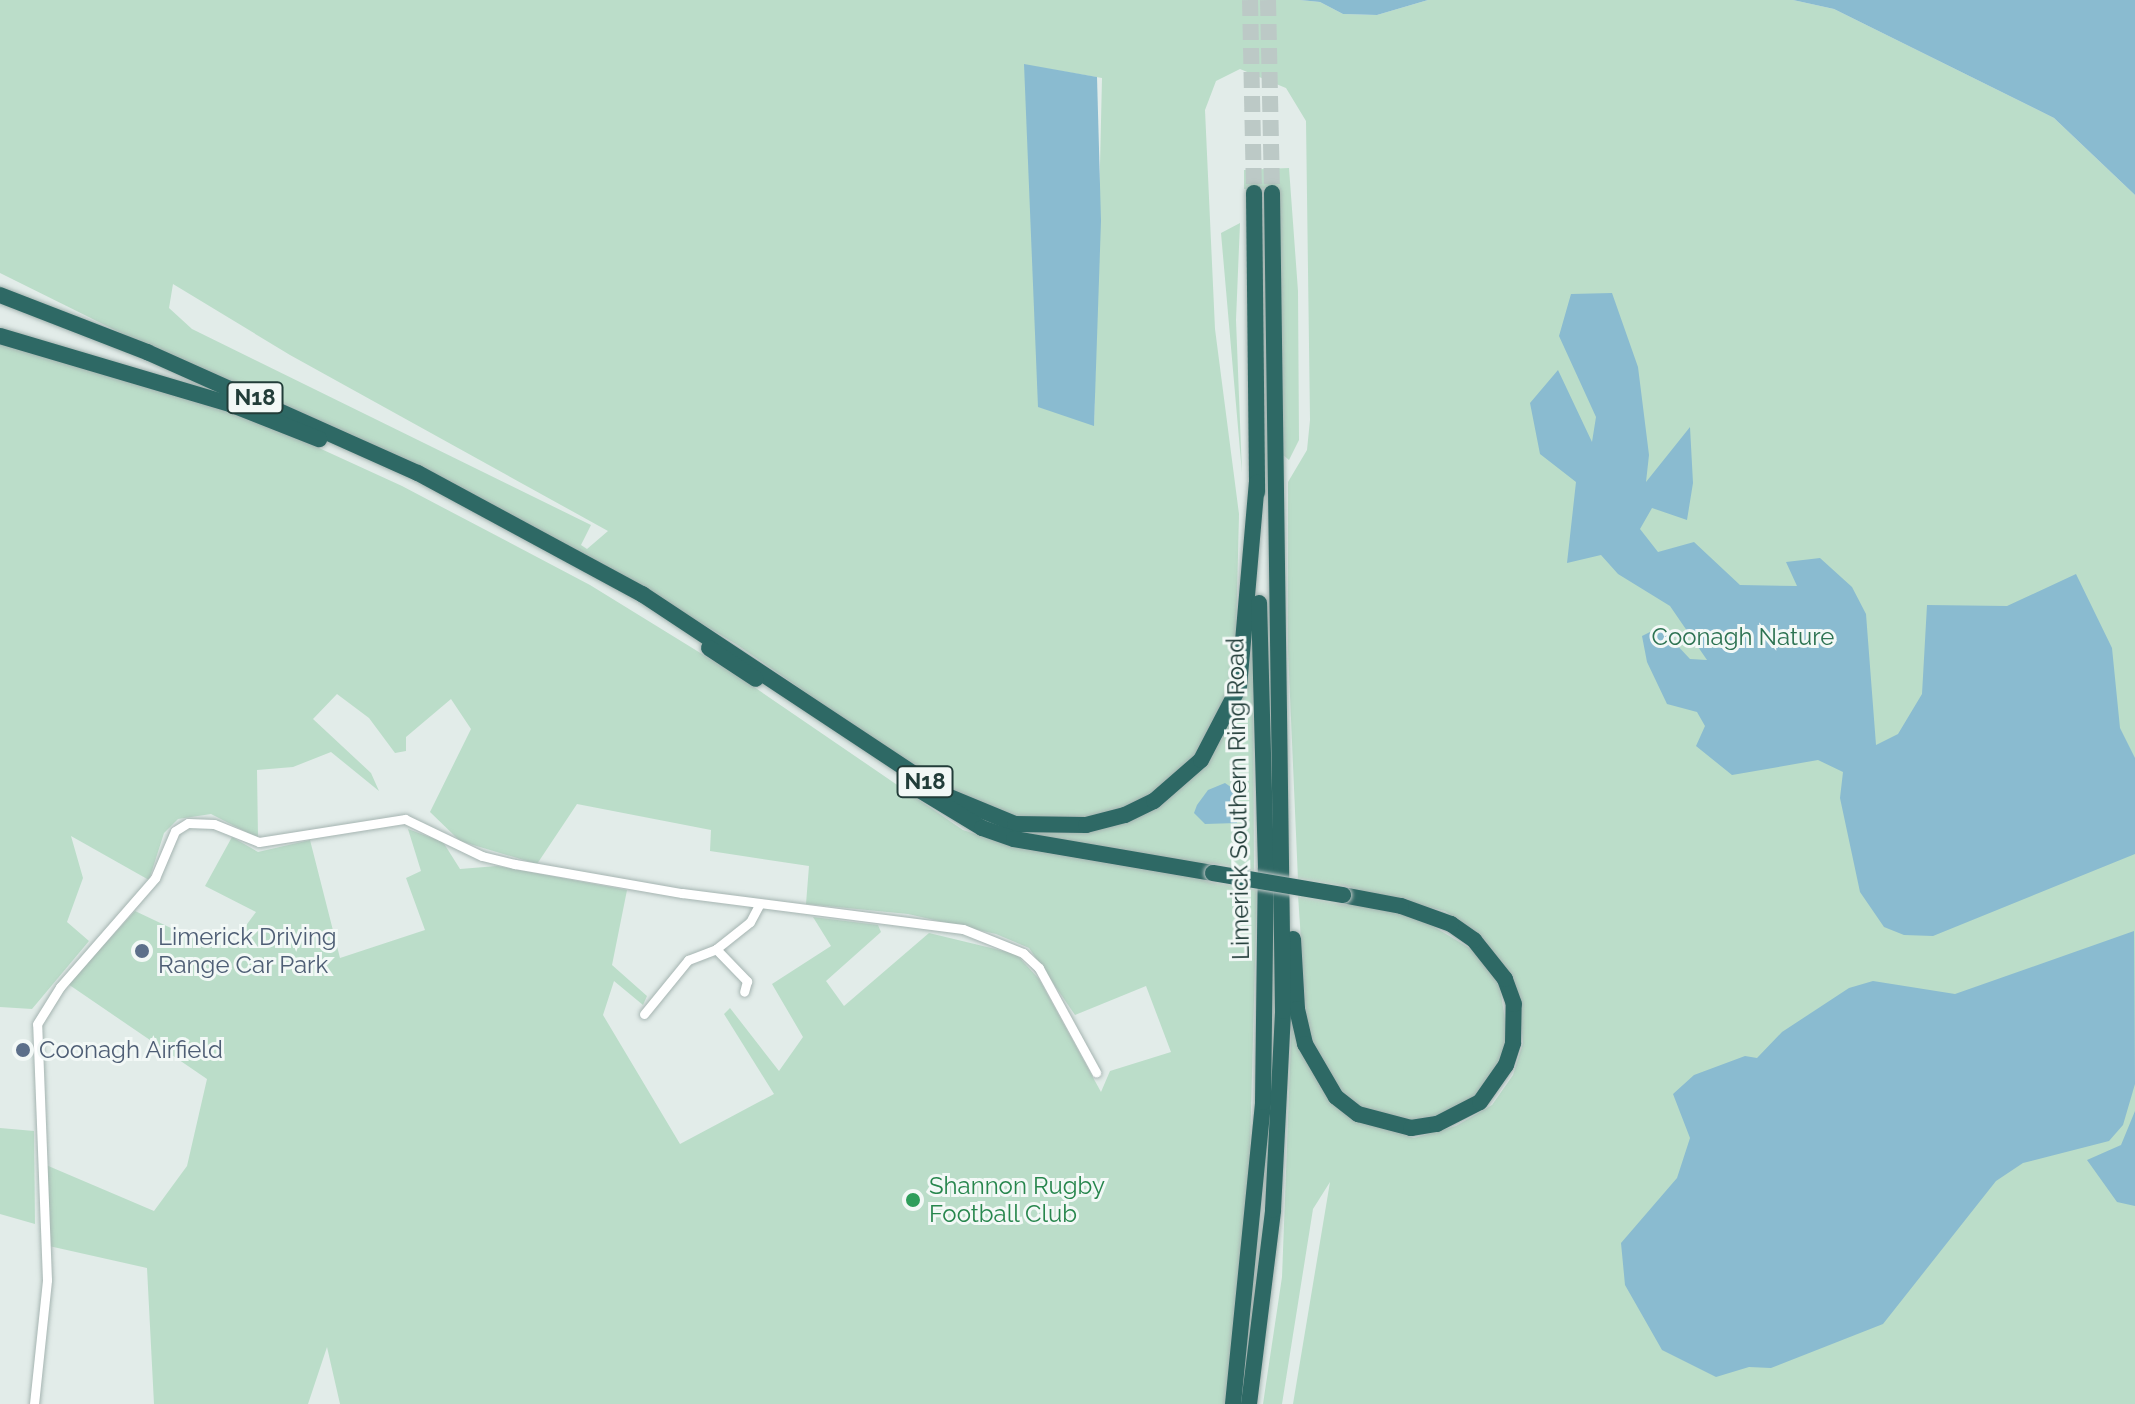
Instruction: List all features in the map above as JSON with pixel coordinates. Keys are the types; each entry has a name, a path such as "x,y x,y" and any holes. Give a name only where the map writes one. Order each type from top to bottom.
{"highway":[{"name":"Limerick Southern Ring Road","path":"1233,1404 1263,1102 1266,868 1254,193"},
{"name":"Limerick Southern Ring Road","path":"1249,1404 1270,1238 1280,1104 1284,929 1272,193"},
{"name":"N18","path":"0,295 147,352 418,473 642,594 947,796 1015,824 1086,825 1125,815 1154,801 1201,760 1239,687 1257,483"},
{"name":"N18","path":"0,336 230,404 414,482 583,571 676,628 929,798 982,828 1044,846 1213,873 1343,895 1401,906 1451,924 1474,940 1505,979 1514,1013 1510,1054 1495,1084 1461,1115 1411,1128 1383,1124 1336,1097 1315,1064 1297,1009 1279,742"}],"street":[{"path":"34,1404 47,1280 37,1024 60,987 155,878 179,828 214,824 259,842 405,819 482,856 760,903 963,929 1023,953 1039,968 1096,1072"},
{"path":"644,1014 688,960 716,949 750,922 760,903"},
{"path":"716,949 747,981 744,992"}],"green space":[{"name":"Coonagh Nature","path":"0,0 1300,0 1320,2 1343,14 1377,15 1428,0 1793,0 1834,9 2054,118 2135,195 2135,1404 1293,1404 1330,1182 1313,1209 1282,1404 1263,1404 1282,1277 1292,1014 1306,1056 1365,1123 1414,1138 1456,1126 1492,1105 1513,1075 1523,1043 1519,1000 1486,941 1445,911 1298,880 1288,650 1288,482 1307,450 1310,420 1306,121 1286,88 1240,69 1216,81 1205,110 1215,329 1239,514 1235,677 1200,751 1155,794 1107,814 1070,819 1015,816 953,794 736,644 595,560 355,436 127,336 0,273","holes":["1025,65 1102,78 1094,425","173,284 290,355 608,531 587,549 581,545 591,525 192,329 169,308"]},
{"path":"1289,168 1298,291 1299,440 1289,460 1283,455 1277,188 1244,189 1244,170"},
{"path":"1240,223 1236,320 1242,473 1221,233"},
{"path":"0,340 225,405 402,486 590,585 741,678 963,830 1018,848 1257,889 1249,1186 1228,1404 340,1404 327,1347 308,1404 154,1404 147,1268 49,1246 46,1165 154,1211 187,1166 207,1079 68,984 135,911 211,947 233,943 256,912 205,886 232,837 258,852 310,840 340,958 425,930 406,878 421,871 408,829 443,842 460,869 497,866 627,890 612,965 647,996 643,1005 614,981 603,1015 680,1144 774,1094 724,1014 730,1008 779,1071 803,1037 772,984 831,946 813,917 878,925 881,932 826,981 844,1006 929,933 1016,954 1039,979 1101,1092 1110,1071 1171,1052 1146,986 1075,1015 1029,948 996,934 908,914 806,904 809,866 710,851 711,830 577,804 537,864 460,841 430,812 471,729 451,699 406,737 406,751 395,753 369,718 337,694 313,719 371,773 379,791 331,752 293,767 257,770 258,838 211,814 178,819 164,833 149,880 71,836 83,878 67,922 89,941 32,1009 0,1007"},
{"path":"1253,648 1254,873 998,830 962,809 1019,829 1066,833 1115,823 1195,773 1221,740 1241,698"},
{"path":"1298,895 1399,913 1431,925 1471,949 1498,976 1508,1038 1500,1068 1483,1094 1438,1118 1397,1124 1362,1111 1329,1079 1307,1030"},
{"path":"0,1128 34,1131 35,1224 0,1214"}],"water":[{"path":"1300,0 1428,0 1377,15 1343,14 1320,2"},
{"path":"1793,0 2135,0 2135,195 2054,118 1834,9"},
{"path":"1024,64 1097,77 1101,221 1094,426 1038,407"},
{"path":"1612,293 1638,367 1649,455 1646,482 1690,427 1693,483 1687,520 1652,508 1640,529 1658,552 1694,542 1740,585 1797,586 1786,562 1820,558 1852,587 1866,614 1876,745 1898,734 1922,694 1927,605 2007,606 2076,574 2112,648 2120,728 2135,758 2135,854 1933,936 1904,935 1884,927 1860,892 1840,798 1843,772 1818,760 1732,775 1696,746 1705,726 1697,712 1667,704 1647,662 1642,636 1660,627 1690,659 1707,660 1670,606 1618,574 1601,555 1567,563 1576,482 1540,454 1530,403 1558,370 1592,442 1596,417 1559,336 1571,294"},
{"path":"1225,783 1238,792 1237,823 1205,824 1194,813 1197,805 1208,790"},
{"path":"2134,931 2135,1084 2123,1125 2109,1141 2023,1163 1996,1181 1883,1324 1771,1368 1749,1367 1716,1377 1662,1350 1625,1285 1621,1243 1677,1178 1690,1138 1673,1094 1694,1075 1745,1056 1757,1058 1782,1032 1849,988 1873,981 1955,994"},
{"path":"2135,1111 2135,1206 2117,1202 2087,1160 2121,1145"}],"tunnel":[{"path":"1250,0 1254,193"},
{"path":"1268,0 1272,193"}],"place":[{"name":"Limerick Driving Range Car Park","path":"142,951"},
{"name":"Coonagh Airfield","path":"23,1050"},
{"name":"Shannon Rugby Football Club","path":"913,1200"}]}
